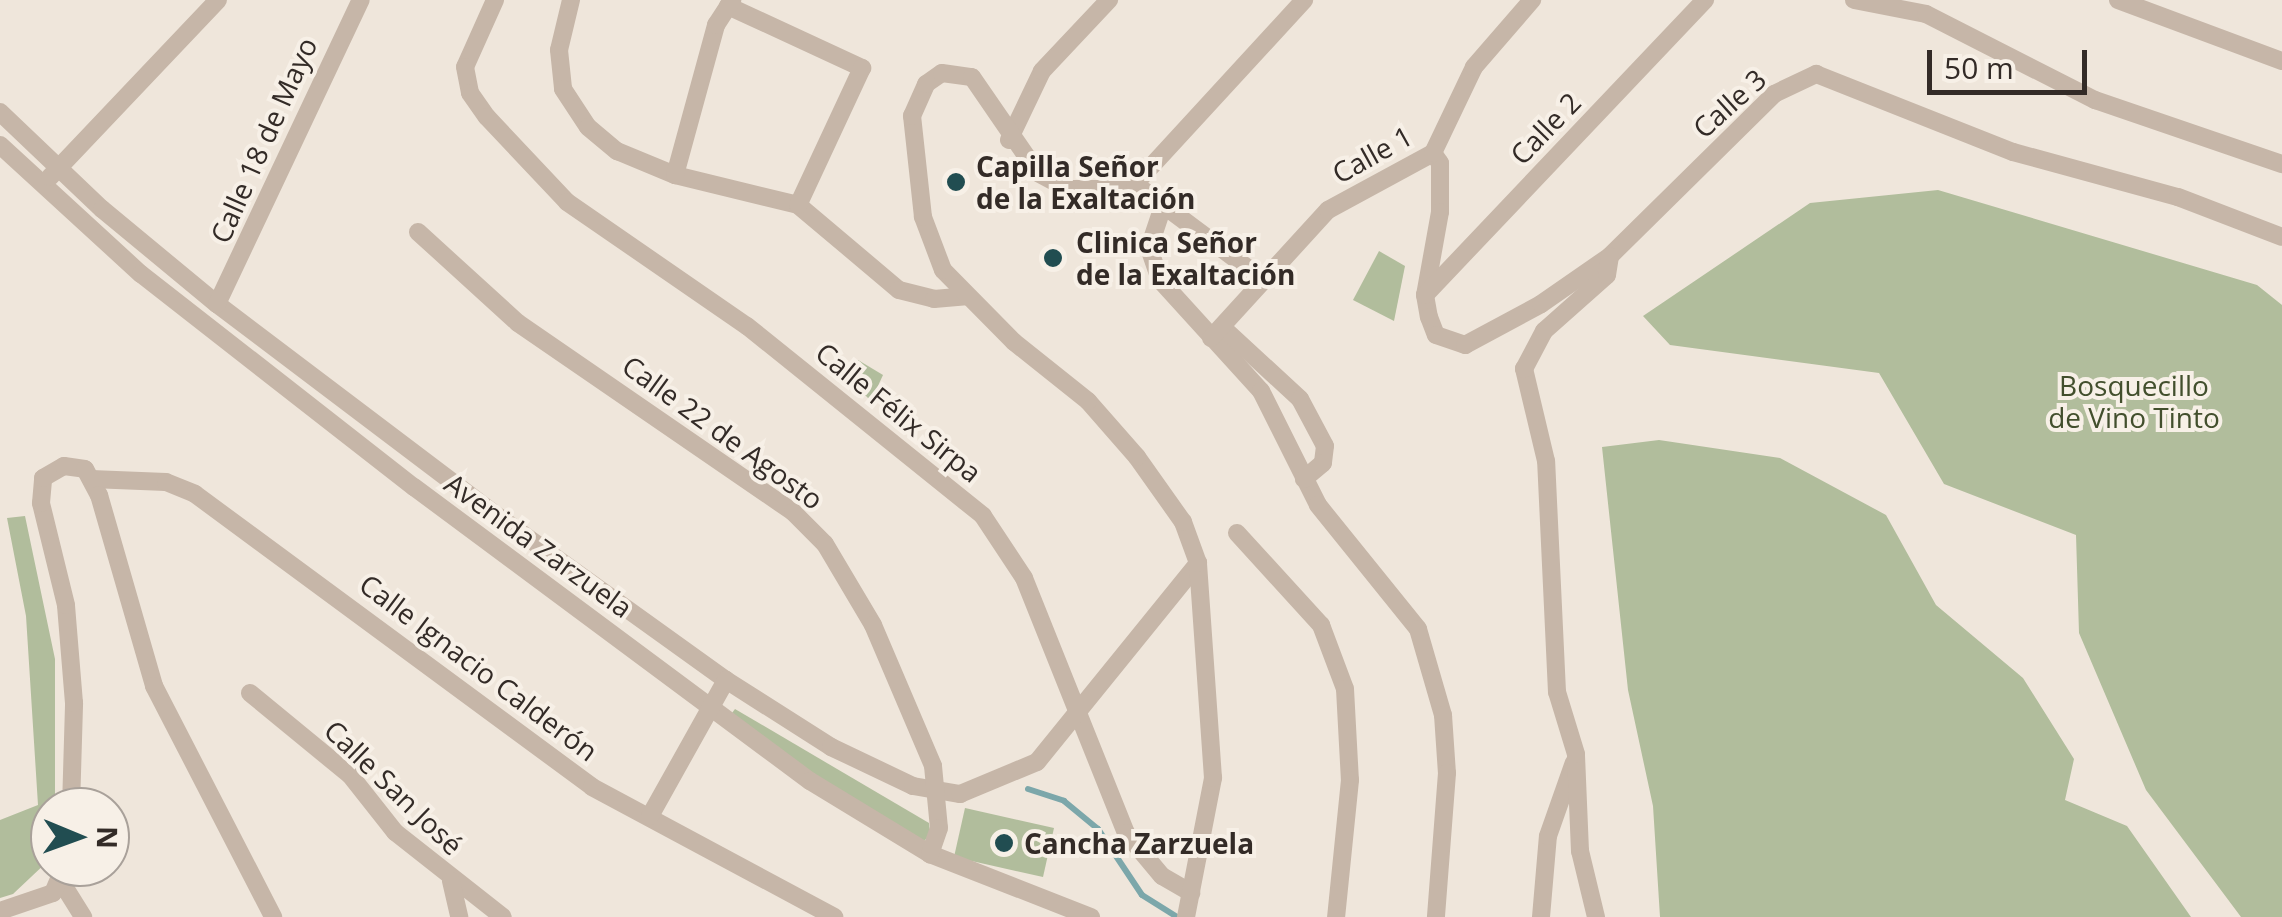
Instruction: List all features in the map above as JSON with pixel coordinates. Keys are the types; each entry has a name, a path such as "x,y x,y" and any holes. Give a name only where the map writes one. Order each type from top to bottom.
{"street":[{"path":"44,186 56,168 218,0"},
{"name":"Calle 18 de Mayo","path":"217,304 360,0"},
{"name":"Calle Félix Sirpa","path":"495,0 464,67 466,82 486,117 567,202 747,326 983,516 1024,578 1126,833 1162,876 1192,893"},
{"path":"571,0 559,71 573,108 617,152 675,175 798,205 899,290 934,298 966,296"},
{"path":"1010,140 1042,71 1110,0"},
{"path":"1186,917 1213,778 1198,563 1183,522 1137,457 1054,368 966,296 944,270 922,217 913,144 918,97 942,72 972,76 1010,140 1055,184 1088,191 1135,184 1304,0"},
{"name":"Calle 1","path":"1216,332 1328,210 1433,153 1474,67 1532,0"},
{"name":"Calle 2","path":"1426,294 1705,0"},
{"path":"1854,0 1926,14 2082,94 2282,164"},
{"path":"2118,0 2282,61"},
{"path":"675,175 711,42 730,3 862,68 798,205"},
{"name":"Calle 3","path":"1426,294 1436,334 1465,345 1610,256 1774,94 1816,74 2013,152 2178,197 2282,237"},
{"name":"Avenida Zarzuela","path":"0,112 56,168 217,304 726,680 848,756 939,795"},
{"name":"Avenida Zarzuela","path":"0,146 141,274 414,488 810,781 930,854 1091,917"},
{"path":"1426,294 1440,212 1440,164 1433,153"},
{"path":"1135,184 1162,209 1264,280"},
{"path":"1162,209 1149,248 1160,280 1216,332 1300,399 1325,446 1323,462 1304,479"},
{"name":"Calle 22 de Agosto","path":"418,232 518,323 814,531 873,625 934,766 939,795"},
{"path":"1596,917 1584,877 1576,754 1557,692 1546,461 1524,369 1544,331 1607,275 1610,256"},
{"path":"1216,332 1279,418 1318,505 1418,628 1443,715 1447,773 1436,917"},
{"name":"Calle Ignacio Calderón","path":"71,787 66,604 41,503 42,478 56,469 84,470 91,480 166,482 195,494 308,572 549,758 834,917"},
{"path":"91,480 154,686 273,917"},
{"path":"1236,533 1321,626 1345,689 1350,780 1336,917"},
{"path":"930,854 939,795 960,794 1037,762 1198,563"},
{"path":"650,816 709,703 726,680"},
{"name":"Calle San José","path":"250,693 350,775 395,832 452,881 504,917"},
{"path":"1541,917 1548,836 1576,754"},
{"path":"452,881 459,917"},
{"path":"0,911 21,913 50,887"},
{"path":"69,887 83,917"}],"green space":[{"name":"Bosquecillo de Vino Tinto","path":"1938,190 2257,285 2282,305 2282,917 2241,917 2146,790 2079,633 2076,535 1944,484 1879,373 1670,345 1643,316 1810,203"},
{"path":"1379,251 1405,266 1394,321 1353,300"},
{"path":"858,360 883,375 871,401 846,376"},
{"path":"1659,440 1780,458 1886,515 1936,605 2023,678 2074,759 2065,800 2127,826 2191,917 1660,917 1653,806 1628,690 1602,447"},
{"path":"25,516 55,659 55,787 37,787 26,616 7,518"},
{"path":"735,709 929,823 930,835 922,843 913,840 729,717"},
{"path":"30,808 30,878 13,894 0,898 0,820"},
{"name":"Cancha Zarzuela","path":"965,808 1054,828 1043,877 954,857"}],"waterway":[{"path":"1028,789 1064,801 1098,829 1142,895 1176,916"}],"place":[{"name":"Capilla Señor de la Exaltación","path":"956,182"},
{"name":"Clinica Señor de la Exaltación","path":"1053,258"},
{"name":"Cancha Zarzuela","path":"1004,843"}]}
